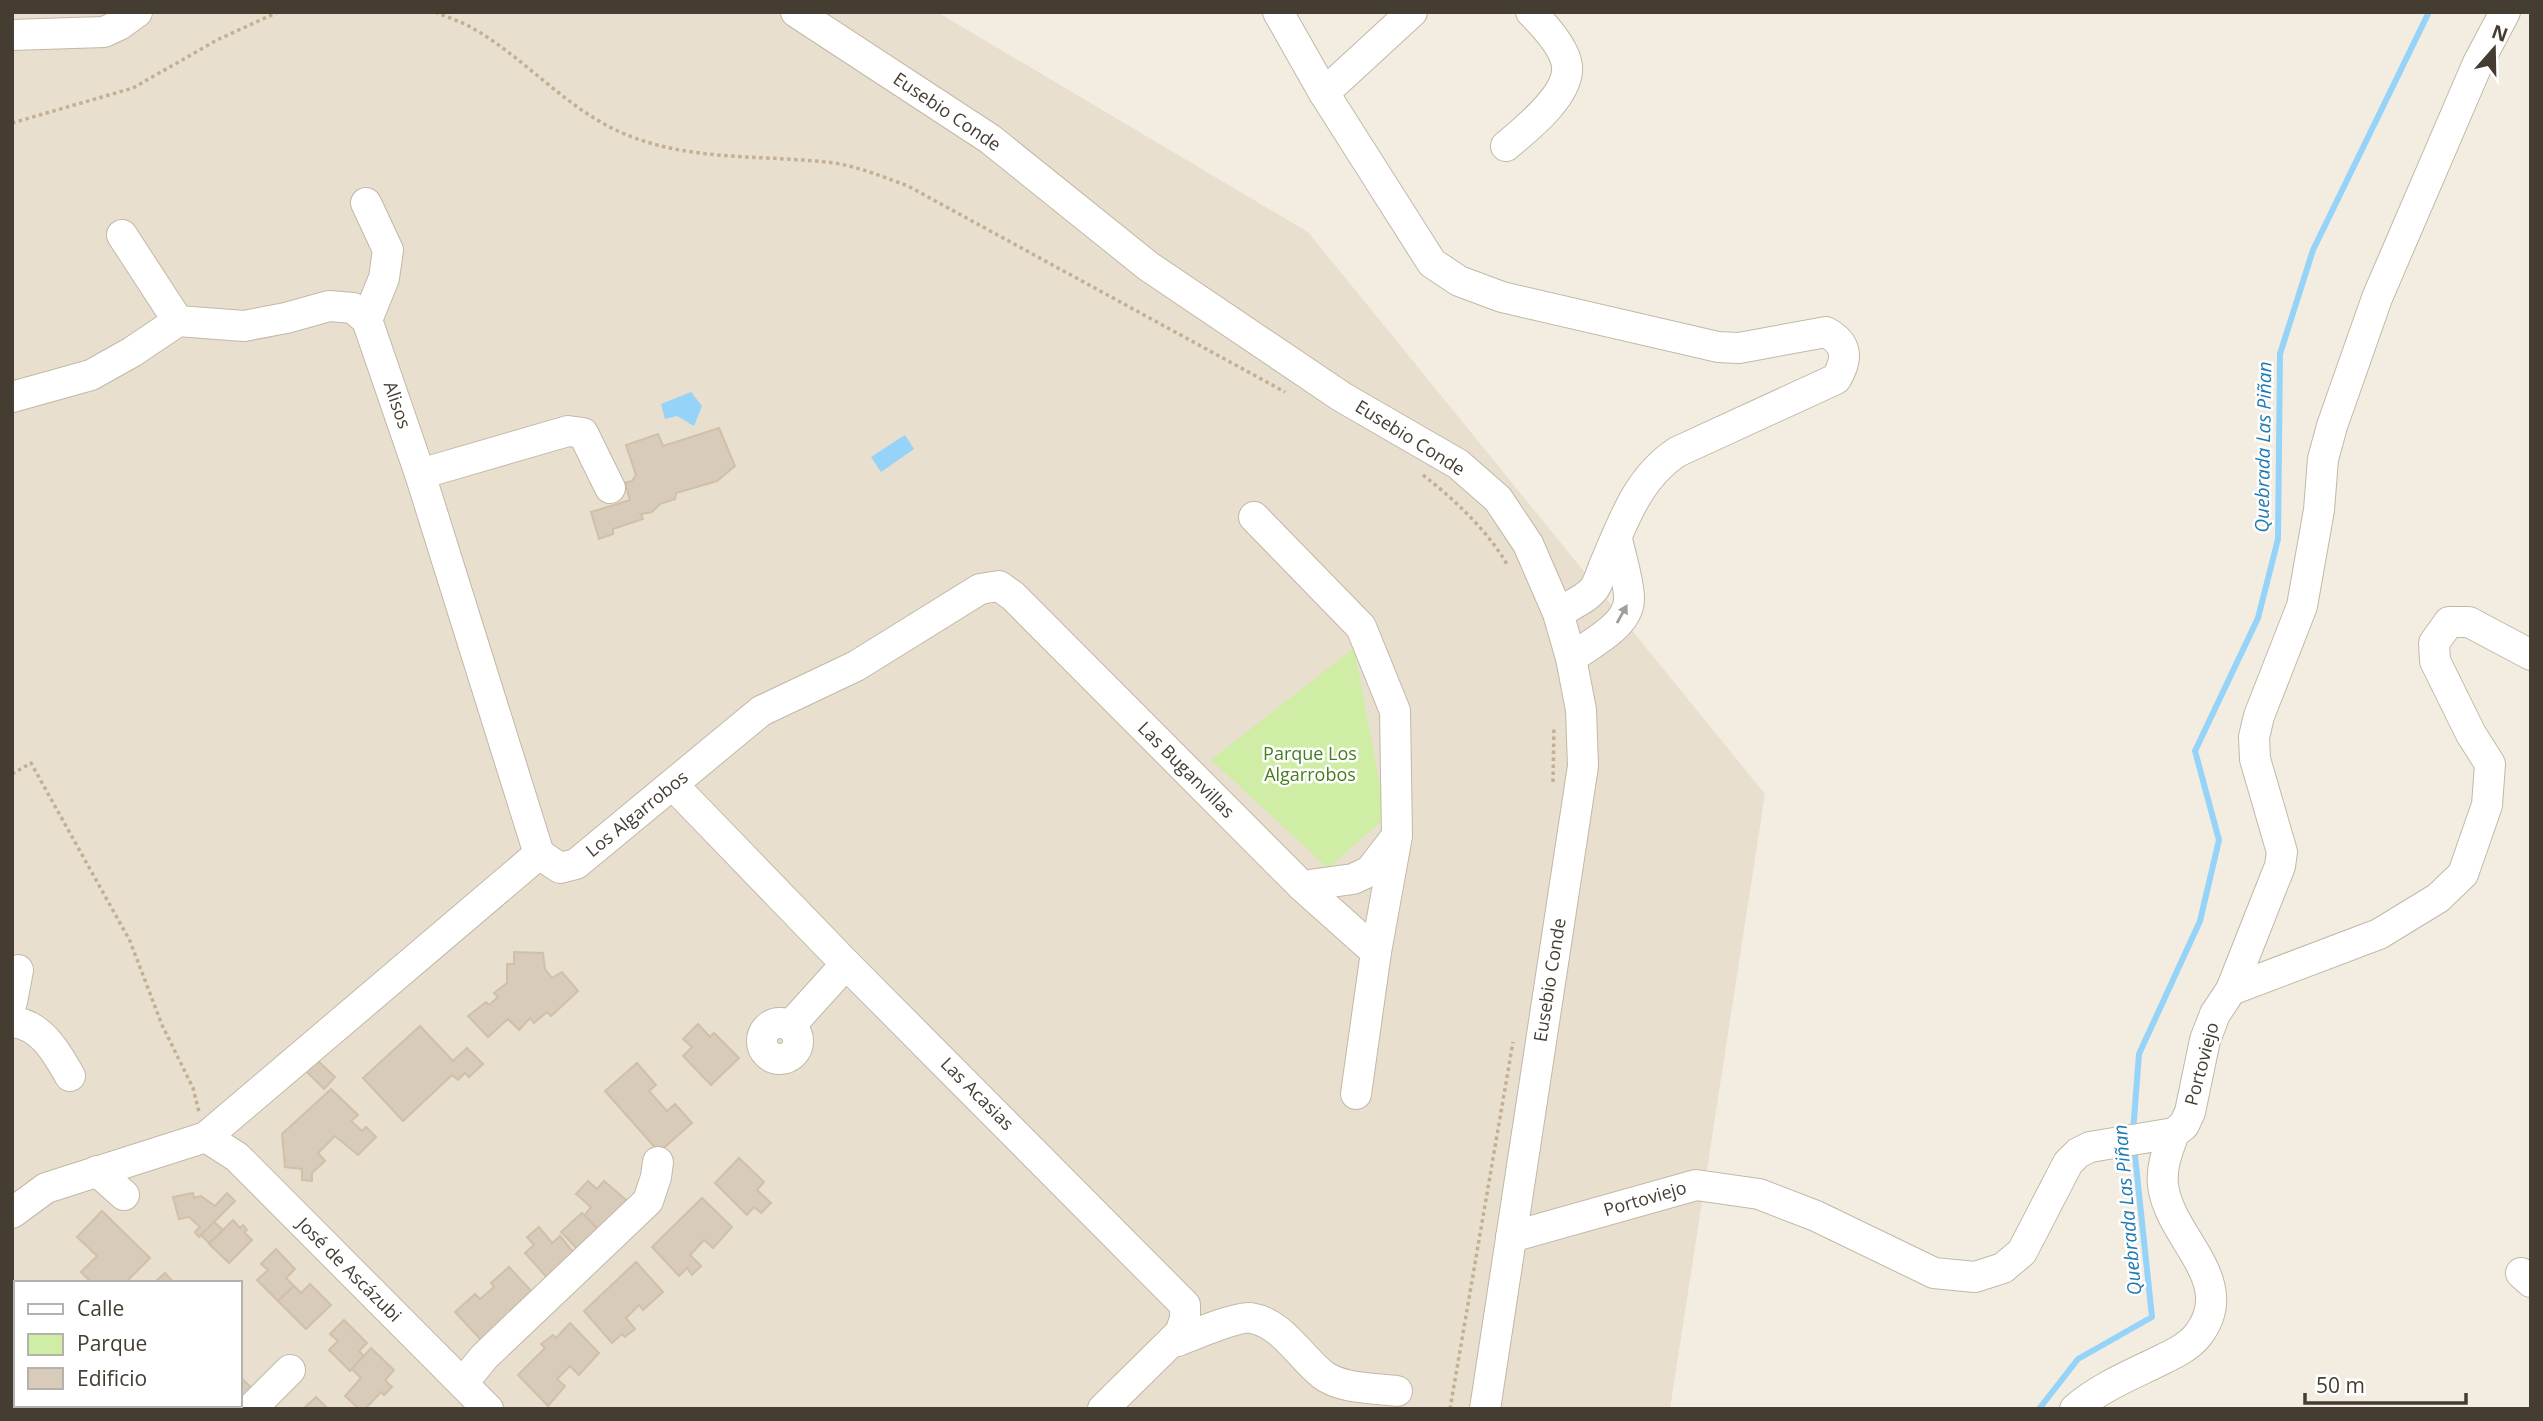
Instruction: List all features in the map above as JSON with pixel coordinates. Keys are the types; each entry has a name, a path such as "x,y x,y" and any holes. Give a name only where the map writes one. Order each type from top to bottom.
{"street":[{"path":"12,35 104,32 120,25 137,12"},
{"name":"Eusebio Conde","path":"796,12 990,139 1148,266 1342,397 1458,464 1498,499 1528,544 1558,613 1571,658 1581,710 1583,766 1485,1409"},
{"path":"1278,12 1324,93 1432,263 1459,281 1502,296 1718,347 1739,348 1826,332 1837,338 1845,355 1843,368 1836,379 1677,452 1660,463 1644,481 1631,503 1592,592 1558,613"},
{"path":"1324,93 1412,12"},
{"path":"1506,146 1546,112 1565,79 1567,67 1563,53 1531,12"},
{"name":"Portoviejo","path":"1511,1237 1696,1185 1759,1194 1816,1216 1934,1273 1975,1278 2003,1268 2022,1252 2068,1163 2078,1153 2090,1147 2147,1138 2184,1125 2190,1112 2205,1040 2215,1014 2231,990 2280,866 2282,852 2255,759 2253,737 2302,606 2319,510 2323,458 2332,426 2377,298 2477,63 2505,12"},
{"path":"12,397 91,375 178,321 244,326 329,306 354,308 367,320 384,278 388,250 366,203"},
{"path":"122,235 178,321"},
{"name":"Alisos","path":"367,320 421,474 539,854"},
{"path":"421,474 568,431 583,433 610,488"},
{"path":"1254,517 1361,627 1395,711 1397,836 1376,952 1356,1094"},
{"path":"1571,658 1616,625 1624,613 1629,600 1617,539"},
{"name":"Los Algarrobos","path":"539,854 561,868 576,864 761,711 856,666 980,589 999,586"},
{"name":"Las Buganvillas","path":"999,586 1013,596 1303,886 1376,952"},
{"path":"2231,990 2379,934 2438,898 2463,874 2487,805 2490,764 2471,734 2435,661 2434,643 2449,622 2469,622 2531,655"},
{"name":"Las Acasias","path":"673,785 846,964 1185,1305 1185,1319 1180,1333 1103,1409"},
{"path":"1303,886 1353,879 1370,872 1397,836"},
{"path":"12,1213 46,1188 206,1137 539,854"},
{"path":"790,1026 846,964"},
{"path":"12,1002 18,970"},
{"path":"12,1022 24,1023 53,1045 70,1076"},
{"name":"José de Ascázubi","path":"206,1137 237,1157 488,1409"},
{"path":"2075,1409 2091,1395 2182,1350 2197,1336 2208,1318 2213,1297 2207,1275 2171,1214 2163,1186 2163,1166 2147,1138"},
{"path":"463,1383 484,1357 648,1201 656,1177 657,1162"},
{"path":"97,1171 124,1195"},
{"path":"1173,1340 1178,1341 1249,1317 1273,1326 1324,1376 1348,1385 1397,1391"},
{"path":"251,1409 290,1370"}],"path":[{"path":"12,123 133,88 217,40 278,12"},
{"path":"435,12 466,25 586,114 628,135 703,155 828,162 865,170 908,186 1291,395"},
{"path":"1419,472 1470,517 1499,551 1512,574"},
{"path":"1552,783 1554,719"},
{"path":"12,774 32,763 130,941 162,1025 193,1088 206,1137"},
{"path":"1450,1409 1514,1036"}],"shaded area":[{"path":"12,12 937,12 1308,232 1765,794 1670,1409 12,1409"}],"green space":[{"name":"Parque Los Algarrobos","path":"1354,648 1386,817 1328,868 1211,760"}],"water":[{"path":"691,392 702,406 694,426 677,416 665,419 661,404"},
{"path":"905,435 914,449 881,472 871,457"}],"building":[{"path":"719,428 735,466 717,481 676,493 675,499 660,504 652,512 641,514 643,519 613,529 613,534 599,539 591,512 630,500 625,483 632,481 636,475 626,445 658,434 663,446"},
{"path":"514,952 543,953 545,969 552,978 562,972 578,991 551,1016 547,1012 534,1023 530,1018 519,1030 508,1019 488,1037 468,1016 486,1002 489,1005 498,997 494,993 507,983 507,964 514,964"},
{"path":"698,1024 710,1037 714,1033 739,1058 711,1085 683,1056 692,1047 683,1039"},
{"path":"420,1026 453,1061 467,1048 483,1064 469,1077 465,1073 458,1080 452,1075 403,1121 363,1078"},
{"path":"313,1056 335,1077 324,1089 302,1067"},
{"path":"637,1063 656,1085 649,1091 667,1111 675,1104 692,1123 659,1152 605,1091"},
{"path":"331,1089 358,1115 351,1121 362,1131 366,1127 376,1137 358,1155 335,1136 318,1153 325,1161 312,1173 312,1181 302,1180 302,1169 285,1167 282,1134"},
{"path":"739,1158 764,1182 757,1190 771,1203 761,1213 754,1207 747,1215 715,1183"},
{"path":"588,1181 597,1189 604,1181 631,1204 604,1235 583,1217 591,1207 576,1194"},
{"path":"193,1193 194,1198 201,1196 215,1206 227,1193 235,1201 199,1237 195,1232 200,1227 189,1217 179,1219 173,1197"},
{"path":"702,1198 732,1227 713,1248 704,1240 690,1255 701,1266 692,1275 687,1268 679,1276 652,1247"},
{"path":"102,1211 150,1258 127,1281 90,1281 81,1272 97,1256 77,1237"},
{"path":"582,1213 604,1235 583,1255 561,1232"},
{"path":"233,1220 240,1228 243,1225 247,1230 244,1232 252,1240 229,1263 209,1244"},
{"path":"214,1222 223,1230 209,1243 201,1235"},
{"path":"539,1227 552,1243 560,1236 578,1258 551,1282 525,1253 534,1245 527,1237"},
{"path":"276,1249 295,1269 286,1278 294,1286 278,1301 257,1280 268,1270 261,1264"},
{"path":"636,1262 663,1292 643,1310 639,1305 626,1318 635,1329 625,1337 622,1334 612,1343 584,1311"},
{"path":"509,1267 535,1295 483,1342 455,1312 475,1294 480,1299 494,1287 491,1283"},
{"path":"165,1273 172,1281 156,1281"},
{"path":"310,1284 331,1305 306,1329 278,1301 294,1286 301,1293"},
{"path":"344,1320 367,1343 359,1351 364,1356 350,1371 329,1350 338,1341 330,1334"},
{"path":"570,1323 599,1353 579,1375 570,1366 557,1379 565,1386 548,1406 518,1375 545,1348 541,1344 553,1335 556,1338"},
{"path":"371,1348 394,1370 385,1380 392,1387 384,1395 381,1392 365,1409 359,1409 345,1396 361,1378 352,1369"},
{"path":"242,1379 257,1393 241,1409 208,1407 242,1407"},
{"path":"316,1397 328,1409 303,1409"},
{"path":"58,1407 102,1407 101,1409"}],"waterway":[{"name":"Quebrada Las Piñan","path":"2133,1132 2139,1054 2200,921 2219,840 2195,751 2258,618 2278,539 2280,354 2313,250 2429,12"},
{"name":"Quebrada Las Piñan","path":"2039,1409 2078,1359 2152,1317 2134,1146"}]}
